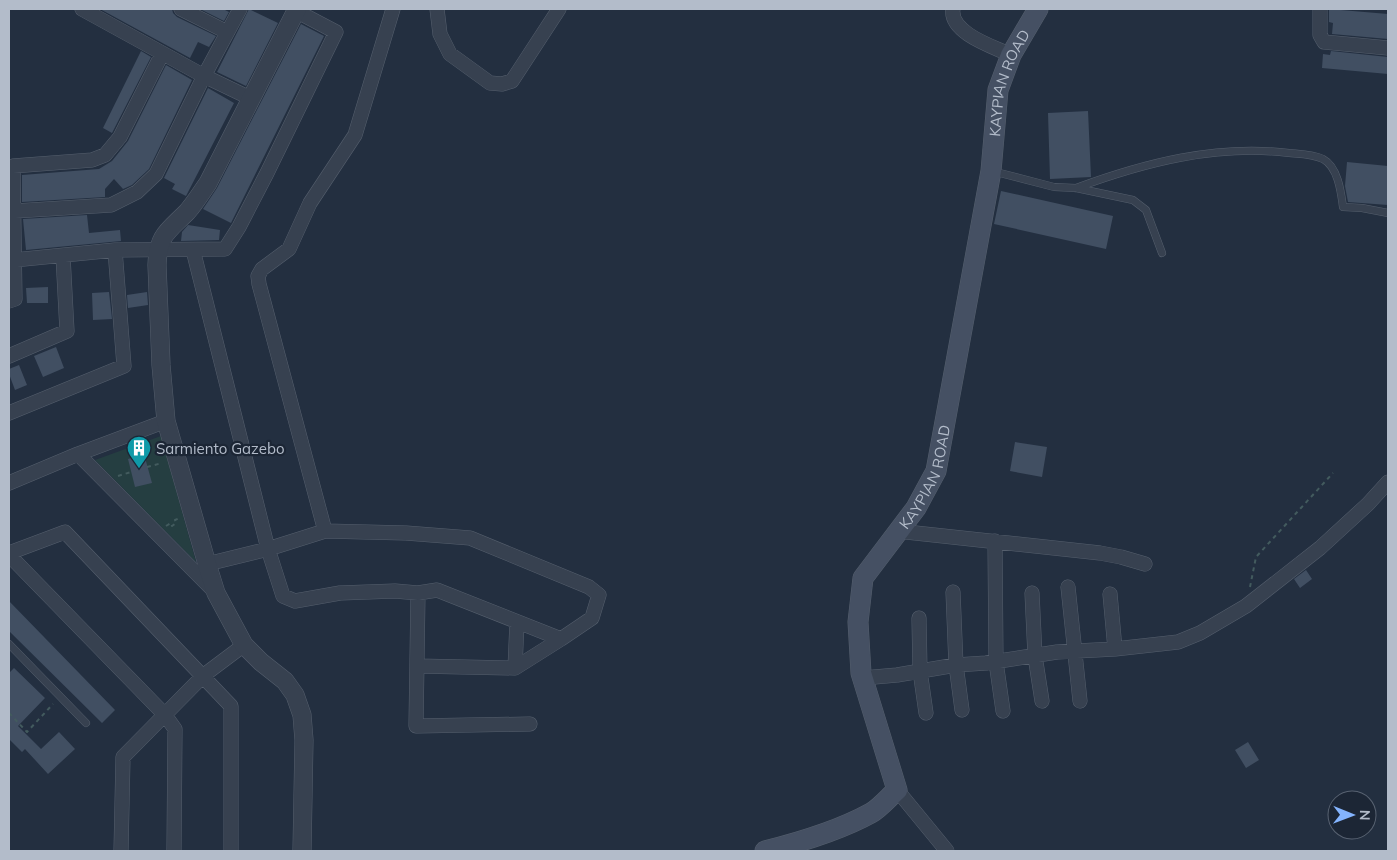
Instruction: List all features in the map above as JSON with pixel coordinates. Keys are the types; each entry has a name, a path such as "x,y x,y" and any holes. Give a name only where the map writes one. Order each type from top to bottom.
{"main road":[{"name":"KAYPIAN ROAD","path":"897,790 863,678 858,622 863,578 897,530 916,508 936,471 991,171 998,90 1012,55 1038,9"},
{"path":"765,851 848,824 872,812 897,790"}],"street":[{"path":"82,9 162,54 250,98"},
{"path":"181,9 227,32"},
{"path":"15,211 111,205 137,192 156,174 204,76 240,9"},
{"path":"325,531 258,276 262,269 289,249 310,203 355,135 393,9"},
{"path":"437,9 440,34 450,54 490,83 502,84 512,81 559,9"},
{"path":"953,9 952,14 963,32 1012,55"},
{"path":"1320,9 1320,35 1324,42 1388,48"},
{"path":"14,260 115,250 157,250 193,250 225,249 239,227 336,32 296,10 208,183 197,201 167,232 157,250 161,365 166,421 216,593 244,646 285,681 296,695 302,715 304,740 302,851"},
{"path":"9,301 15,299 13,166 92,160 105,155 120,137 162,54"},
{"path":"9,413 124,366 115,250"},
{"path":"193,250 268,548 283,596 294,601 340,593 395,591 418,593 437,590 561,639"},
{"path":"9,356 67,331 63,256"},
{"path":"9,483 78,454 166,421"},
{"path":"78,454 216,593"},
{"path":"863,678 1074,651 1115,649 1178,642 1200,633 1246,606 1320,548 1368,504 1388,482"},
{"path":"897,530 1100,553 1145,564"},
{"path":"207,564 325,531 406,533 470,538 589,587 599,595 592,618 515,668 417,666"},
{"path":"174,851 175,729 165,715 9,554 65,532 204,675 231,706 231,851"},
{"path":"995,541 996,662 1003,711"},
{"path":"1068,587 1080,701"},
{"path":"953,592 956,665 962,710"},
{"path":"418,593 416,726 530,724"},
{"path":"1032,593 1035,656 1042,701"},
{"path":"1110,594 1115,649"},
{"path":"919,618 920,671 926,713"},
{"path":"515,668 517,622"},
{"path":"121,851 123,757 204,675 244,646"},
{"path":"897,790 948,851"}],"lane":[{"path":"1076,188 1126,171 1187,156 1273,151 1310,155 1324,159 1332,167 1341,193 1342,207 1362,208 1388,213"},
{"path":"991,171 1054,187 1076,188 1133,200 1146,210 1162,253"},
{"path":"9,644 86,723"}],"path":[{"path":"147,467 165,462"},
{"path":"1246,606 1256,557 1333,473"},
{"path":"9,712 28,732 60,697"}],"green space":[{"path":"161,436 196,562 95,460"}],"building":[{"path":"100,9 172,9 177,17 216,36 209,47 198,42 190,58"},
{"path":"200,9 223,9 229,12 224,21"},
{"path":"249,9 278,23 246,86 217,72"},
{"path":"1329,9 1388,14 1388,39 1332,34 1333,23 1329,22"},
{"path":"301,24 324,36 231,223 203,209 217,188"},
{"path":"141,51 151,57 112,133 103,128"},
{"path":"1331,51 1388,57 1388,74 1322,68 1323,54 1330,55"},
{"path":"166,65 192,80 149,169 132,185 123,189 114,179 105,189 105,197 22,202 22,175 99,169 112,161 128,141"},
{"path":"208,88 234,103 186,196 172,189 175,184 164,178"},
{"path":"1088,111 1091,177 1050,179 1048,113"},
{"path":"1347,162 1388,166 1388,205 1348,202 1345,186"},
{"path":"1001,191 1113,216 1106,249 994,224"},
{"path":"87,215 89,233 120,230 121,241 26,250 23,219"},
{"path":"188,225 220,230 219,240 181,241 182,232"},
{"path":"48,287 48,303 27,303 26,288"},
{"path":"109,292 112,319 93,320 92,293"},
{"path":"147,292 148,305 128,308 127,295"},
{"path":"56,347 64,368 43,377 34,356"},
{"path":"19,365 27,385 15,390 9,369"},
{"path":"1015,442 1047,447 1042,477 1010,471"},
{"name":"Sarmiento Gazebo","path":"144,454 152,483 135,487 128,459"},
{"path":"1306,570 1312,579 1300,588 1294,579"},
{"path":"9,601 115,710 102,723 9,631"},
{"path":"14,668 45,698 18,726 41,749 59,732 75,749 48,774 25,749 22,752 9,739 9,673"},
{"path":"1248,742 1259,760 1246,768 1235,750"}],"place":[{"name":"Sarmiento Gazebo","path":"139,469"}]}
